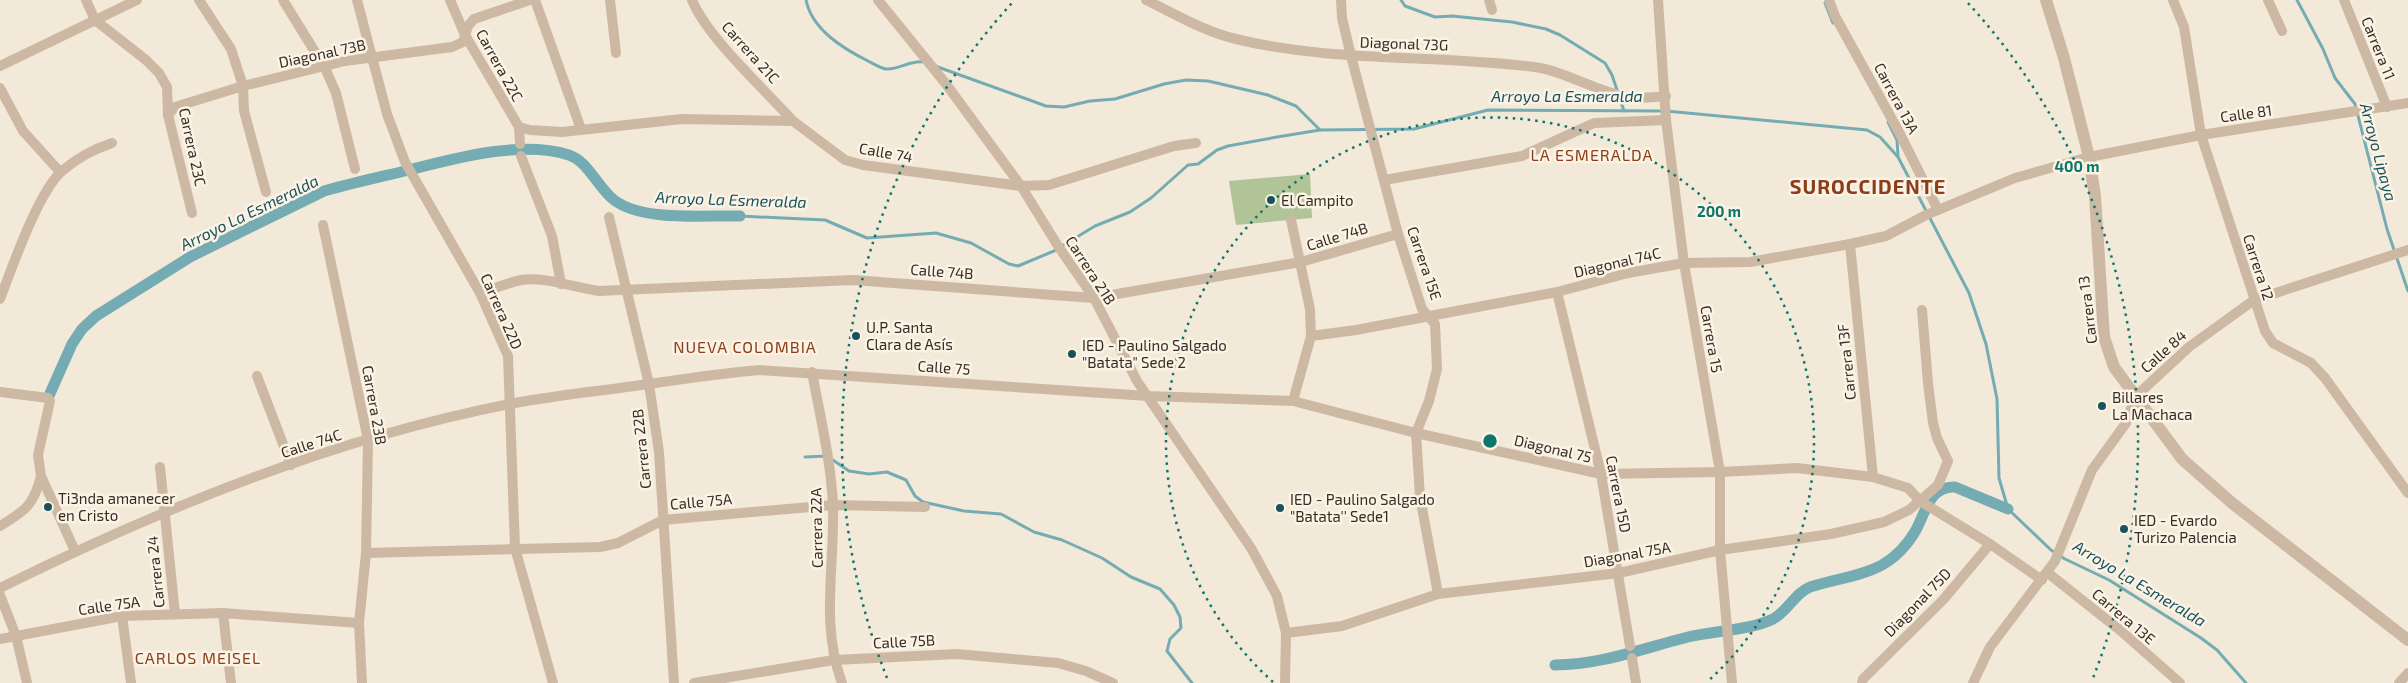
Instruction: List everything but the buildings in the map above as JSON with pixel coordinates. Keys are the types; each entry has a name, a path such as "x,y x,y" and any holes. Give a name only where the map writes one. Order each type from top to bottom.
{"street":[{"name":"Carrera 23C","path":"86,0 95,20 146,60 159,73 167,88 168,115 192,213"},
{"path":"0,66 137,0"},
{"path":"199,0 231,49 243,86 244,112 266,192"},
{"path":"283,0 325,68 336,93 355,169"},
{"name":"Carrera 22D","path":"357,0 387,114 405,162 480,293 508,356 515,548 553,683"},
{"name":"Carrera 22C","path":"450,0 465,35 519,127 520,144"},
{"name":"Diagonal 73B","path":"168,115 175,107 243,86 325,68 345,61 452,47 463,42 470,22 474,19 530,0"},
{"path":"535,0 581,130"},
{"path":"610,0 616,53"},
{"name":"Carrera 21C","path":"692,0 717,38 793,120"},
{"name":"Carrera 21B","path":"878,0 946,84 1021,186 1058,246 1094,298 1125,361 1251,548 1277,596 1286,634 1285,683"},
{"name":"Diagonal 73G","path":"1146,0 1208,30 1235,39 1273,47 1351,56 1484,61 1539,68 1618,94 1666,98"},
{"name":"Carrera 15E","path":"1341,0 1342,18 1351,56 1398,234 1422,309 1430,315 1435,324 1438,368 1429,401 1416,433 1420,497 1438,594"},
{"name":"Carrera 15","path":"1658,0 1666,118 1684,263 1720,472 1720,550 1732,683"},
{"name":"Carrera 13A","path":"1830,0 1835,16 1933,212"},
{"name":"Carrera 13","path":"2046,0 2064,58 2089,158 2095,196 2104,337 2114,367 2182,460 2232,503 2408,640"},
{"name":"Carrera 12","path":"2173,0 2184,27 2201,135 2265,331 2273,343 2311,363 2325,378 2408,493"},
{"path":"2268,0 2282,31"},
{"name":"Carrera 11","path":"2344,0 2387,107"},
{"path":"0,88 22,131 60,172"},
{"name":"Calle 81","path":"2089,158 2201,135 2408,103"},
{"path":"1384,180 1522,156 1594,123 1666,118"},
{"path":"519,127 554,132 682,119 793,120"},
{"name":"Calle 74","path":"793,120 845,160 863,165 1021,186 1050,185 1174,146 1196,143"},
{"path":"0,299 30,225 46,192 60,172 84,155 112,142"},
{"path":"521,156 549,228 561,284"},
{"name":"Diagonal 74C","path":"1311,336 1356,330 1557,292 1628,273 1684,263 1750,262 1886,236 1933,212 2015,178 2089,158"},
{"name":"Carrera 22B","path":"609,217 649,384 659,452 674,683"},
{"path":"1291,220 1310,309 1311,336 1293,401"},
{"name":"Carrera 23B","path":"324,225 368,440 366,553 359,623 362,683"},
{"name":"Calle 74B","path":"480,293 523,280 599,291 853,280 1094,298 1301,262 1398,234"},
{"name":"Carrera 13F","path":"1850,244 1873,477"},
{"name":"Calle 84","path":"1973,683 1990,647 2055,561 2092,470 2126,423 2135,397 2189,347 2254,300 2408,250"},
{"name":"Carrera 15D","path":"1557,292 1601,474 1630,646"},
{"name":"Diagonal 75A","path":"1286,634 1342,626 1438,594 1619,572 1720,550 1831,534 1884,522 1925,504 1945,474 1948,461 1937,438 1933,423 1922,310"},
{"name":"Calle 75","path":"649,384 759,370 812,372 1148,396"},
{"name":"Carrera 22A","path":"812,372 827,456 833,505 830,635 834,660 842,683"},
{"path":"257,376 291,465"},
{"name":"Calle 74C","path":"0,588 75,551 164,512 291,465 368,440 510,404 649,384"},
{"path":"0,392 49,400 38,455 41,476 75,551"},
{"name":"Diagonal 75","path":"1148,396 1293,401 1416,433 1601,474 1720,472 1797,468 1873,477 1908,488 1925,504"},
{"name":"Carrera 24","path":"160,467 175,614"},
{"path":"0,526 30,505 37,494 41,476"},
{"name":"Carrera 13E","path":"1925,504 2045,576 2121,632 2180,683"},
{"name":"Calle 75A","path":"366,553 600,547 618,544 663,520 833,505 924,507"},
{"name":"Diagonal 75D","path":"1863,681 1943,600 1990,544"},
{"path":"0,595 16,636 27,683"},
{"path":"231,683 223,614 359,623"},
{"name":"Calle 75A","path":"0,639 122,616 223,614"},
{"path":"122,616 131,683"},
{"name":"Calle 75B","path":"694,683 834,660 957,654 1058,663 1086,670 1113,683"},
{"path":"1632,658 1636,683"},
{"path":"2399,683 2408,673"}],"green space":[{"name":"El Campito","path":"1310,174 1312,218 1236,225 1229,181"}],"waterway":[{"path":"806,0 809,11 830,37 879,67 891,69 914,62 924,62"},
{"path":"1401,0 1405,6 1435,17 1452,16 1512,22 1546,29 1560,35 1605,63 1612,75 1624,111"},
{"name":"Arroyo Lipaya","path":"2297,0 2323,49 2335,78 2355,104 2387,229 2408,291"},
{"path":"1825,3 1833,23"},
{"path":"935,66 1046,106 1064,107 1090,101 1115,99 1164,84 1186,80 1208,81 1268,95 1296,106 1320,130"},
{"name":"Arroyo La Esmeralda","path":"740,216 825,220 867,238 936,233 971,243 1009,264 1018,266 1054,251 1095,226 1130,212 1151,198 1188,165 1198,164 1217,150 1228,146 1320,130 1414,129 1488,110 1666,111 1867,130 1880,137 1898,157 1969,293 1986,344 1997,399 1999,478 2008,509 2051,550 2065,559 2109,580 2201,638 2217,650 2246,683"},
{"path":"1888,122 1897,140 1898,156"},
{"name":"Arroyo La Esmeralda","path":"48,398 72,344 82,329 96,316 190,257 324,191 335,188 447,160 489,152 530,149 550,151 576,158 588,169 614,200 626,207 641,212 675,216 740,216"},
{"path":"805,457 827,456 849,471 869,474 887,472 906,480 915,496 923,502 964,511 1001,514 1034,532 1062,540 1102,558 1131,577 1160,589 1174,605 1180,617 1181,628 1170,639 1167,651 1192,683"},
{"path":"1555,665 1606,659 1688,637 1754,626 1773,619 1800,593 1810,587 1874,569 1892,558 1913,535 1934,495 1947,488 1955,487 2008,509"}],"place":[{"name":"El Campito","path":"1271,200"},
{"name":"U.P. Santa Clara de Asís","path":"856,336"},
{"name":"IED - Paulino Salgado \"Batata\" Sede 2","path":"1072,354"},
{"name":"Billares La Machaca","path":"2102,406"},
{"name":"Ti3nda amanecer en Cristo","path":"48,507"},
{"name":"IED - Paulino Salgado \"Batata'' Sede1","path":"1280,508"},
{"name":"IED - Evardo Turizo Palencia","path":"2124,529"}],"district":[{"name":"LA ESMERALDA","path":"1592,154"},
{"name":"SUROCCIDENTE","path":"1868,186"},
{"name":"NUEVA COLOMBIA","path":"745,346"},
{"name":"CARLOS MEISEL","path":"198,657"}]}
